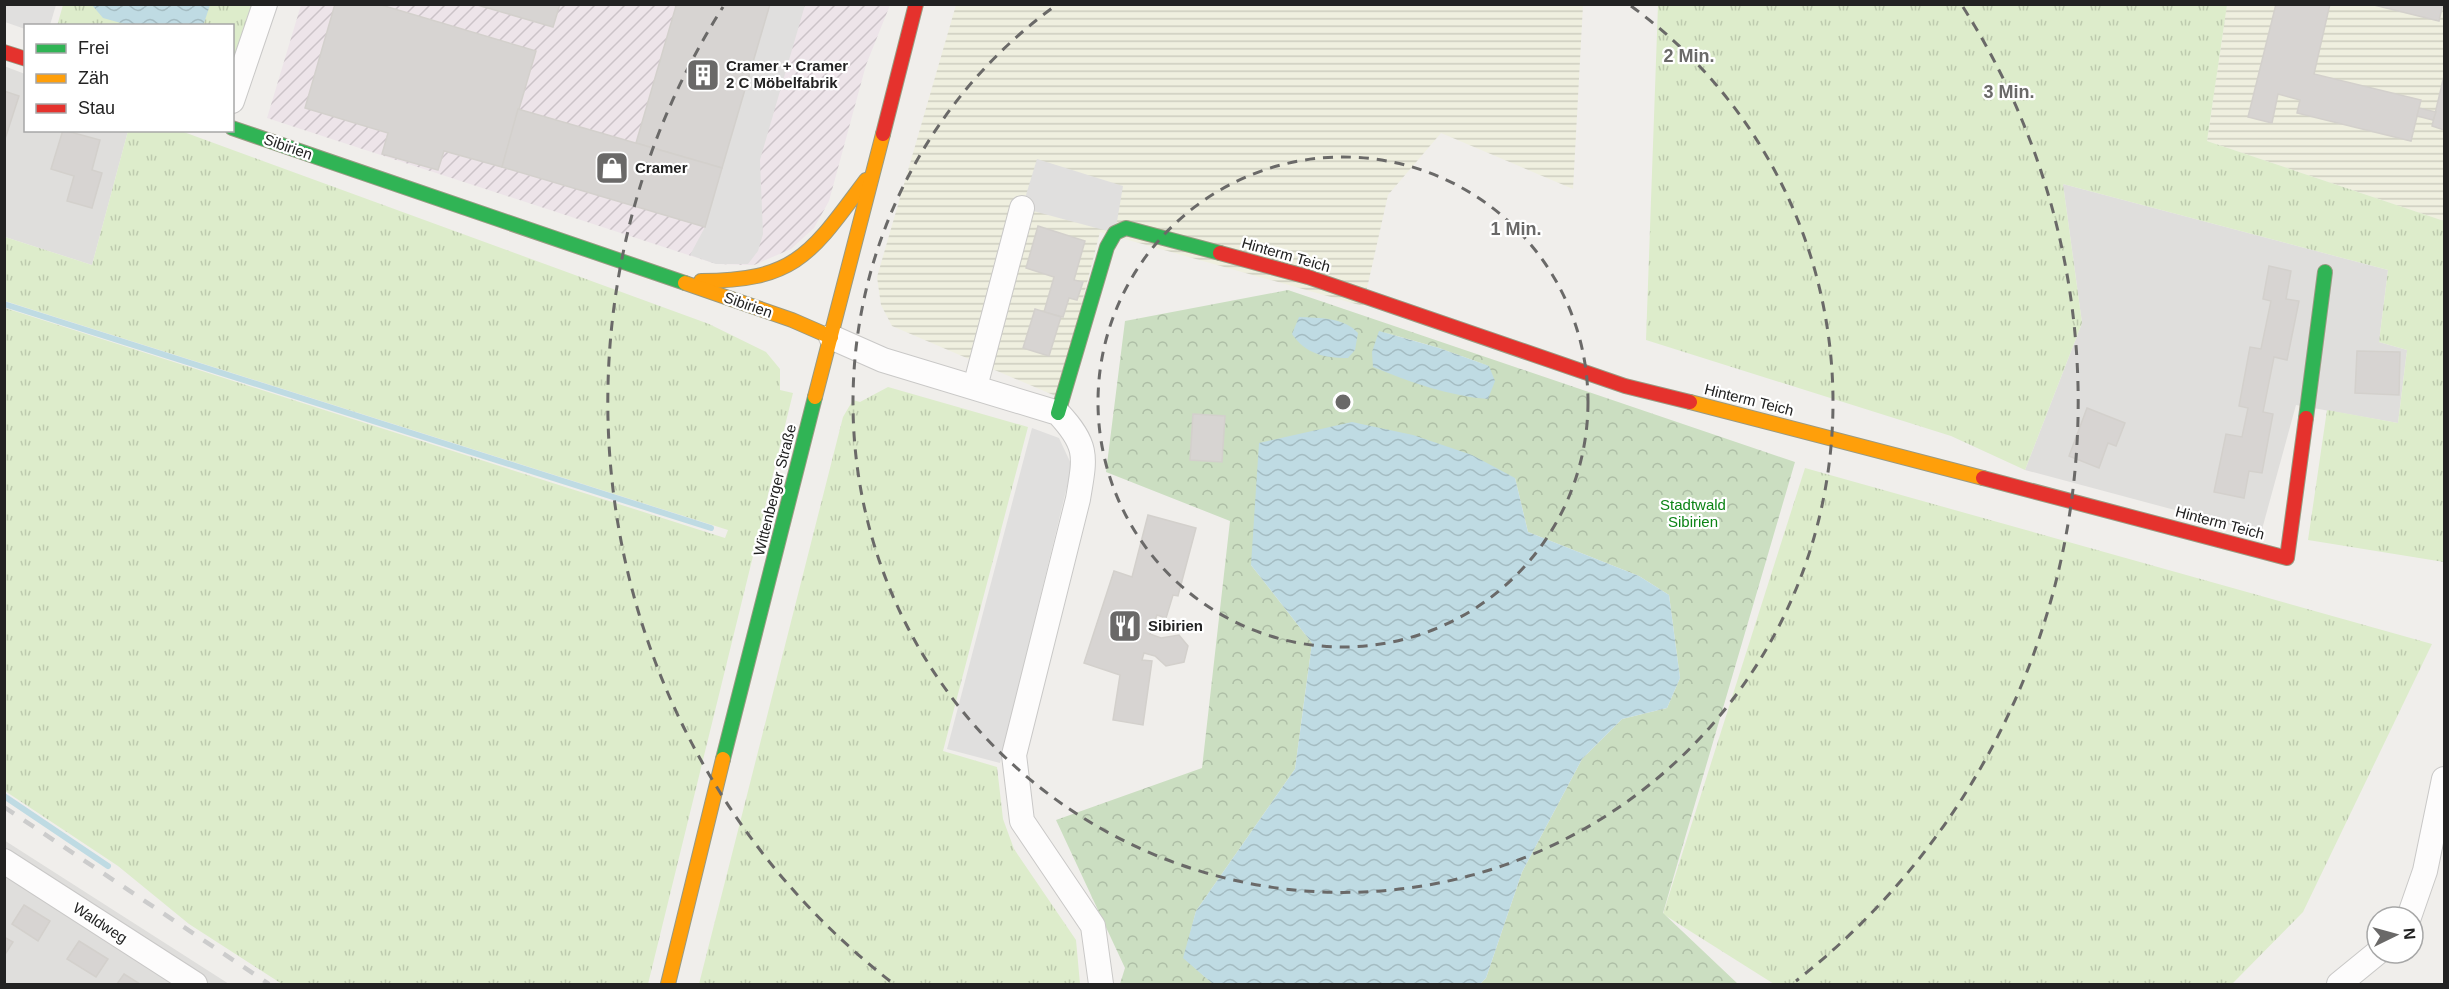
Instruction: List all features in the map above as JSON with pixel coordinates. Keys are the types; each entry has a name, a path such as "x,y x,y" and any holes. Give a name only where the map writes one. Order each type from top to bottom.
{"street":[{"path":"234,95 265,4"},
{"name":"Wittenberger Straße","path":"668,984 726,745 916,4"},
{"path":"4,52 24,58"},
{"name":"Sibirien","path":"234,129 792,320 883,360 1058,413"},
{"path":"675,279 718,282 758,278 799,260 820,241 875,168"},
{"path":"975,387 1022,208"},
{"name":"Hinterm Teich","path":"1058,413 1107,247 1115,233 1126,228 1308,277 1625,386 1802,430 2287,558 2325,272"},
{"path":"1058,413 1076,432 1084,460 1078,498 1014,755 1022,821 1093,926 1101,984"},
{"path":"2414,905 2425,871 2445,779"},
{"name":"Waldweg","path":"4,861 195,984"},
{"path":"2339,984 2365,963"}],"shaded area":[{"path":"5,4 56,4 50,24 24,24 24,29 5,22"},
{"path":"301,5 890,5 866,65 829,201 814,228 791,249 754,265 716,264 267,118"},
{"path":"770,5 805,5 760,160 763,234 758,251 748,264 716,264 690,255 705,227"},
{"path":"4,66 24,74 24,132 128,132 92,265 5,237"},
{"path":"1037,159 1123,186 1115,233 1022,208"},
{"path":"2063,184 2388,270 2379,342 2407,350 2398,423 2296,405 2261,533 2025,470 2082,323"},
{"path":"1032,428 1059,438 1072,466 1000,763 947,749"},
{"path":"4,840 7,842 229,984 5,984"}],"green space":[{"path":"63,5 253,5 234,61 234,24 58,24"},
{"path":"956,5 1583,5 1573,189 1441,133 1388,195 1363,306 1100,232 1058,397 892,326 881,305 877,277"},
{"path":"1658,5 2227,5 2207,141 2444,221 2444,562 2308,540 2327,410 2398,423 2407,350 2379,342 2388,270 2063,184 2082,323 2025,470 1951,436 1646,340"},
{"path":"2227,5 2444,5 2444,221 2207,141"},
{"path":"128,132 184,132 709,324 766,352 780,369 780,390 793,393 648,984 282,984 189,924 118,866 5,791 5,308 725,538 728,530 5,301 5,237 92,265"},
{"name":"Stadtwald Sibirien","path":"1288,290 1795,462 1663,913 1738,984 1480,984 1486,978 1522,872 1582,759 1622,719 1667,708 1680,678 1669,595 1639,576 1528,532 1515,478 1251,565 1312,643 1295,769 1196,911 1184,958 1213,984 1120,984 1125,968 1056,820 1202,768 1230,521 1106,472 1125,321","holes":["1380,331 1439,348 1489,366"]},
{"path":"888,387 1028,427 943,751 997,767 1003,819 1014,849 1076,940 1080,984 699,984 843,417 853,400 860,402"},
{"path":"1805,468 2432,644 2303,912 2232,984 1774,984 1663,914"}],"water":[{"path":"92,5 210,5 204,24 124,24 103,18"},
{"path":"1299,317 1331,319 1346,324 1358,333 1355,350 1348,358 1316,354 1297,341 1292,334"},
{"path":"1379,331 1439,348 1489,366 1495,381 1488,399 1444,392 1373,367 1372,352"},
{"path":"1352,422 1413,435 1472,455 1515,478 1528,532 1639,576 1669,595 1680,678 1667,708 1622,719 1582,759 1522,872 1486,978 1480,984 1213,984 1183,958 1196,911 1295,769 1312,643 1251,565 1259,443"}],"building":[{"path":"335,4 378,4 536,51 502,167 444,151 438,170 382,154 388,133 305,108"},
{"path":"474,4 560,4 553,27"},
{"name":"Cramer + Cramer 2 C Möbelfabrik","path":"672,4 770,4 722,168 636,143 676,6"},
{"path":"2276,4 2330,4 2314,74 2421,100 2411,141 2297,113 2300,100 2278,94 2272,123 2248,117"},
{"path":"2370,4 2443,4 2439,21"},
{"path":"2444,76 2444,130 2432,126"},
{"path":"4,91 19,96 4,142"},
{"path":"2419,108 2436,112 2433,120 2417,116"},
{"name":"Cramer","path":"518,109 722,168 705,227 502,167"},
{"path":"62,132 100,140 92,170 102,173 92,208 67,201 74,176 51,169"},
{"path":"1038,226 1085,241 1074,280 1083,282 1077,300 1069,298 1063,317 1044,312 1054,277 1026,268"},
{"path":"2269,266 2291,271 2286,299 2299,301 2287,360 2274,357 2263,412 2273,414 2262,473 2249,471 2244,498 2214,492 2226,434 2242,437 2248,408 2239,406 2250,347 2261,349 2271,301 2263,299"},
{"path":"1035,309 1061,317 1049,356 1023,348"},
{"path":"2357,351 2400,352 2399,395 2355,393"},
{"path":"2087,408 2125,423 2116,446 2108,443 2099,468 2069,456"},
{"path":"1193,414 1225,416 1222,462 1190,460"},
{"name":"Sibirien","path":"1148,515 1196,528 1178,596 1173,595 1166,618 1157,615 1150,634 1161,638 1179,635 1188,646 1184,662 1166,666 1155,656 1144,653 1142,660 1152,661 1143,725 1113,720 1120,675 1084,663 1114,571 1132,577"},
{"path":"24,905 50,921 38,941 12,924"},
{"path":"4,937 13,942 4,956"},
{"path":"79,941 108,959 96,977 67,959"},
{"path":"124,974 140,984 117,984"}],"waterway":[{"path":"4,304 711,528"},
{"path":"4,796 108,866"}],"railway":[{"path":"4,807 269,984"}],"traffic: fast":[{"path":"234,129 685,283"},
{"path":"1058,413 1107,247 1115,233 1126,228 1220,253"},
{"path":"2306,418 2325,272"},
{"path":"723,759 815,397"}],"traffic: slow":[{"path":"815,397 883,134"},
{"path":"701,281 733,280 760,275 781,268 799,258 831,226 866,180"},
{"path":"685,283 792,320 831,337"},
{"path":"1690,402 1983,478"},
{"path":"668,984 723,759"}],"traffic: jam":[{"path":"883,134 916,4"},
{"path":"4,52 24,58"},
{"path":"1220,253 1308,277 1625,386 1690,402"},
{"path":"1983,478 2287,558 2306,418"}],"place":[{"name":"Cramer + Cramer 2 C Möbelfabrik","path":"703,75"},
{"name":"Cramer","path":"612,168"},
{"name":"Sibirien","path":"1125,626"}]}
